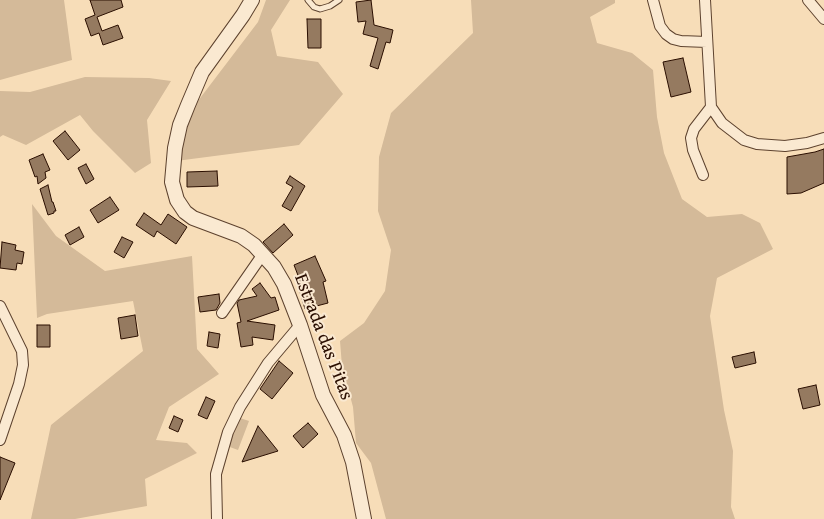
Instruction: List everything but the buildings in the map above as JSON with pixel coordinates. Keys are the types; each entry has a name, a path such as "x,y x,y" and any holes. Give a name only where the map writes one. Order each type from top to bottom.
{"street":[{"name":"Estrada das Pitas","path":"252,0 202,72 180,125 175,148 172,182 177,200 185,212 193,218 241,236 254,245 264,254 284,284 300,325 323,395 344,436 353,462 364,519"},
{"path":"652,0 660,26 666,34 673,39 681,41 707,42"},
{"path":"705,0 711,107 722,123 744,140 757,144 785,146 824,138"},
{"path":"808,0 824,19"},
{"path":"703,175 693,150 691,138 694,129 711,107"},
{"path":"222,313 264,254"},
{"path":"0,306 22,351 23,365 19,384 0,440"},
{"path":"217,519 216,474 228,432 240,407 268,363 300,325"},
{"path":"0,409 11,406"}],"lane":[{"path":"308,0 314,7 320,9 330,6 339,0"}],"shaded area":[{"path":"0,0 64,0 72,60 0,80"},
{"path":"266,0 290,0 271,30 277,56 318,62 343,94 299,145 176,161 188,114 258,22"},
{"path":"471,0 615,0 615,3 590,17 597,43 632,53 653,70 657,117 664,153 682,199 707,217 742,214 760,223 773,249 717,278 710,316 724,410 733,451 731,507 735,519 386,519 371,463 356,443 353,407 342,366 340,341 364,323 385,291 391,250 378,211 379,157 391,113 473,33"},
{"path":"85,77 149,78 171,81 147,120 151,163 135,173 93,131 80,115 26,145 3,135 0,137 0,91 30,92"},
{"path":"32,204 56,236 105,271 192,256 197,349 219,374 169,407 156,440 187,443 197,453 145,479 147,506 75,519 31,519 51,425 143,351 133,301 47,314 37,318"},
{"path":"237,417 249,421 238,450 227,446"}]}
